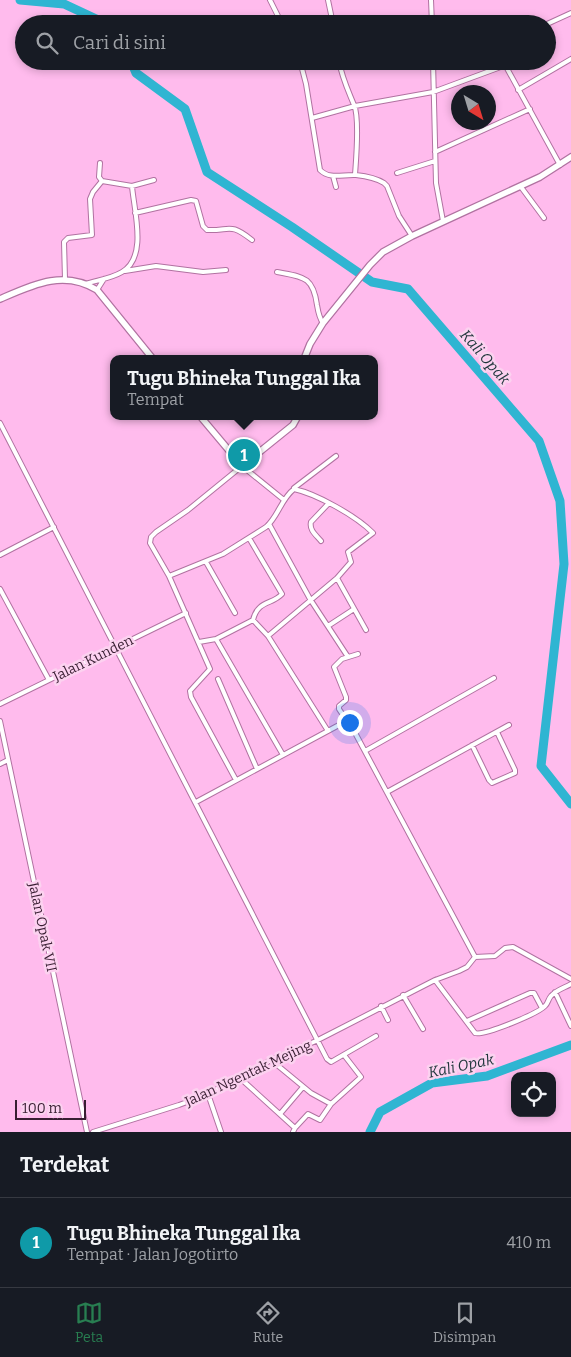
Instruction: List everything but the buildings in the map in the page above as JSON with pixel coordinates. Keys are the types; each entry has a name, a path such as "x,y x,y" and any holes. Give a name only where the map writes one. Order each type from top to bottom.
{"street":[{"path":"270,0 278,15"},
{"path":"328,0 331,15"},
{"path":"431,0 432,15"},
{"path":"556,20 571,13"},
{"path":"556,68 571,59"},
{"path":"302,70 320,170 325,174 333,176 356,175 379,180 387,186 399,216 412,236"},
{"path":"341,70 345,87 355,106 357,133 356,175"},
{"path":"433,70 436,183 443,221"},
{"path":"312,118 355,106 433,92 488,70"},
{"path":"508,70 560,165"},
{"path":"518,90 552,70"},
{"path":"435,152 530,110"},
{"path":"306,355 310,344 323,324 370,265 383,252 443,221 521,187 571,157"},
{"path":"396,173 436,161"},
{"path":"100,163 99,177 102,181"},
{"path":"333,176 336,188"},
{"path":"102,181 132,186 154,180"},
{"path":"64,279 64,242 68,238 92,235 90,199 102,181"},
{"path":"123,272 132,264 137,249 132,186"},
{"path":"521,187 544,218"},
{"path":"135,213 191,200 196,201 202,226 207,230 233,228 241,231 252,240"},
{"path":"85,284 123,272 156,266 203,272 226,270"},
{"path":"277,272 303,277 311,284 315,290 318,310 323,324"},
{"path":"0,299 49,280 64,279 85,284 97,290 150,355"},
{"path":"97,290 104,279"},
{"path":"203,420 242,466 284,500"},
{"path":"236,780 191,697 190,691 210,669 169,576 150,543 151,537 156,532 196,504 293,425 296,420"},
{"path":"0,423 196,802 316,1041 329,1062 332,1062 376,1036"},
{"path":"169,576 224,554 270,524 284,500 294,489 336,456"},
{"path":"268,636 337,578 351,562 348,552 373,534 367,527 328,503 294,489"},
{"path":"321,541 310,529 310,525 328,503"},
{"path":"270,524 310,599 348,657"},
{"path":"0,555 54,527"},
{"path":"199,642 216,639 253,620 261,606 282,594 249,538"},
{"path":"206,562 235,612"},
{"path":"337,578 366,630"},
{"path":"0,589 49,680"},
{"path":"328,626 354,609"},
{"name":"Jalan Kunden","path":"0,704 186,613"},
{"path":"253,620 268,636 328,731"},
{"path":"216,639 283,755"},
{"path":"358,654 342,659 334,667 346,697 346,700 339,706 339,709 353,729 475,957 494,956 505,948 513,947 571,978"},
{"path":"365,751 494,678"},
{"path":"218,679 258,769"},
{"name":"Jalan Opak VII","path":"0,721 87,1132"},
{"path":"196,802 328,731 345,723 348,724"},
{"path":"387,792 509,725"},
{"path":"472,745 488,780 492,782 515,773 496,732"},
{"path":"0,764 8,760"},
{"name":"Jalan Ngentak Mejing","path":"93,1132 172,1108 208,1094 271,1060 316,1041 403,995 459,971 467,966 475,957"},
{"path":"436,980 475,1033 484,1033 542,1008 547,1004 550,996 571,984"},
{"path":"555,992 571,1026"},
{"path":"467,1021 530,993 534,993 542,1008"},
{"path":"403,995 424,1029"},
{"path":"381,1006 388,1020"},
{"path":"564,1013 571,1010"},
{"path":"240,1078 280,1114 294,1130 308,1114 320,1120 331,1104 362,1077 344,1055"},
{"path":"271,1060 304,1087 331,1104"},
{"path":"280,1114 304,1087"},
{"path":"208,1094 221,1132"}],"waterway":[{"name":"Kali Opak","path":"20,0 64,4 88,15"},
{"name":"Kali Opak","path":"135,70 136,73 185,109 207,172 372,282 408,289 539,441 560,501 564,564 541,766 571,804"},
{"name":"Kali Opak","path":"370,1132 380,1112 432,1083 487,1076 571,1045"}],"place":[{"name":"Tugu Bhineka Tunggal Ika","path":"244,455"}]}
